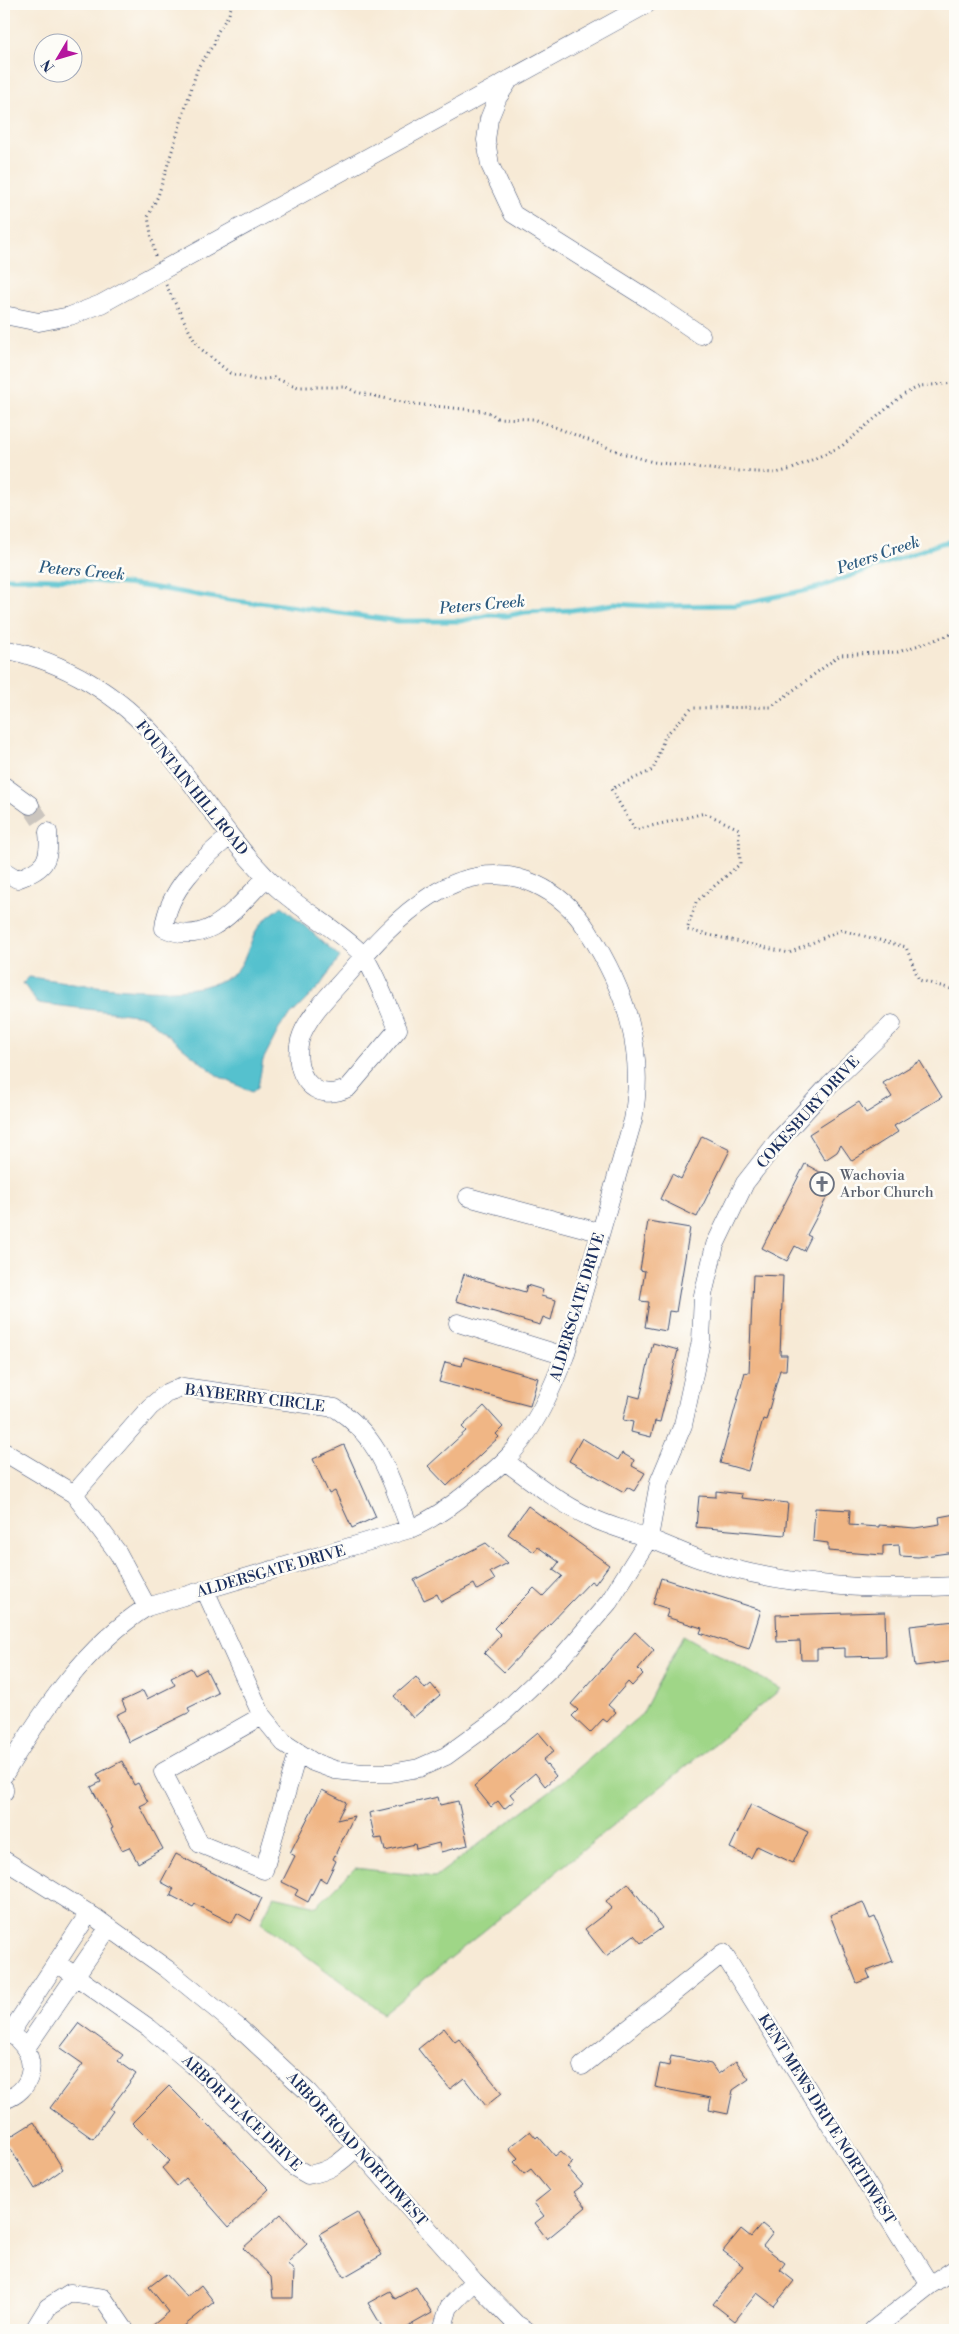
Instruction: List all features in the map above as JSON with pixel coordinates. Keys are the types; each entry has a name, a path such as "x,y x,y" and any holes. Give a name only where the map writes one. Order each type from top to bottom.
{"street":[{"path":"4,315 39,322 70,316 101,304 648,4"},
{"path":"512,77 498,97 489,119 486,140 490,165 513,214 651,301 701,335"},
{"name":"FOUNTAIN HILL ROAD","path":"4,650 31,655 60,666 108,694 138,719 160,742 230,836 266,878 364,955"},
{"path":"4,786 30,805"},
{"path":"4,871 17,879 32,874 43,865 50,851 48,832"},
{"path":"230,836 205,857 179,888 166,911 164,928 177,934 203,933 220,923 266,878"},
{"name":"ALDERSGATE DRIVE","path":"4,1775 62,1687 125,1621 147,1607 428,1522 455,1503 505,1461 530,1427 550,1393 564,1356 633,1120 638,1096 636,1050 630,1018 617,981 586,927 570,909 546,889 525,880 509,876 462,879 448,885 421,902 397,922 364,955 307,1026 300,1040 299,1065 303,1076 311,1086 324,1092 337,1093 348,1088 398,1029 364,955"},
{"name":"COKESBURY DRIVE","path":"205,1590 262,1716 284,1743 313,1762 335,1770 363,1773 419,1768 446,1756 498,1718 561,1658 609,1602 649,1538 659,1482 683,1425 701,1340 704,1295 715,1245 745,1183 777,1142 830,1084 892,1024"},
{"path":"468,1197 600,1232"},
{"path":"458,1324 564,1356"},
{"name":"BAYBERRY CIRCLE","path":"74,1494 150,1406 168,1392 183,1387 335,1408 343,1413 366,1434 381,1456 410,1529"},
{"path":"4,1452 74,1494 118,1553 147,1607"},
{"path":"505,1461 548,1493 590,1517 700,1559 746,1571 808,1582 862,1587 917,1588 955,1586"},
{"path":"262,1716 163,1772 200,1844 264,1870 298,1752"},
{"name":"ARBOR ROAD NORTHWEST","path":"4,1860 89,1913 167,1969 238,2027 308,2092 474,2281 516,2324 526,2330"},
{"path":"4,2100 13,2097 22,2090 29,2081 32,2070 31,2059 26,2048 19,2040 6,2035 57,1964 89,1913"},
{"path":"26,2048 108,1927"},
{"name":"KENT MEWS DRIVE NORTHWEST","path":"582,2066 723,1953 930,2285"},
{"name":"ARBOR PLACE DRIVE","path":"57,1964 149,2028 206,2076 294,2167 308,2175 324,2173 337,2165 357,2147"},
{"path":"873,2330 930,2285 955,2269"},
{"path":"442,2330 448,2307 474,2281"},
{"path":"34,2330 48,2307 70,2293 103,2298 125,2330"}],"path":[{"path":"156,261 148,217 158,196 198,67 214,44 217,33 229,14 232,4"},
{"path":"162,280 194,340 201,349 230,374 256,380 274,378 298,387 346,387 356,392 406,403 482,410 491,413 497,418 534,418 622,453 653,462 750,472 776,473 792,469 848,443 903,395 920,386 955,383"},
{"path":"955,633 898,652 840,655 771,707 692,708 665,736 653,770 611,789 635,830 705,812 739,829 740,864 696,902 687,930 789,953 841,930 906,947 919,980 955,990"}],"green space":[{"path":"683,1635 781,1689 383,2013 261,1922 274,1896 317,1906 355,1868 435,1877 563,1781 642,1714"}],"water":[{"path":"282,906 340,957 319,987 281,1025 263,1060 258,1087 252,1092 218,1076 144,1016 37,1003 23,983 29,977 135,990 165,990 192,988 216,983 238,969 259,926"}],"building":[{"path":"920,1061 942,1097 894,1126 898,1132 852,1161 841,1145 837,1152 825,1160 809,1134 859,1102 866,1113 892,1097 883,1083"},
{"path":"702,1136 730,1150 697,1217 660,1199 672,1174 681,1179"},
{"path":"805,1164 827,1176 822,1180 833,1186 807,1235 811,1237 804,1251 795,1246 787,1261 762,1248"},
{"path":"648,1221 690,1228 676,1312 669,1311 666,1331 645,1327 649,1302 640,1301 645,1271 640,1270"},
{"path":"464,1274 525,1292 527,1285 543,1290 541,1296 556,1300 551,1320 543,1317 540,1325 456,1301"},
{"path":"753,1275 783,1276 780,1355 787,1355 786,1370 780,1370 766,1420 763,1419 748,1471 720,1463 745,1372 749,1373"},
{"path":"653,1343 678,1350 660,1422 655,1421 651,1437 631,1432 633,1422 623,1420 629,1395 640,1398"},
{"path":"464,1357 538,1378 530,1406 439,1382 445,1362 462,1366"},
{"path":"484,1406 503,1427 496,1434 499,1437 447,1486 428,1466 466,1431 462,1427"},
{"path":"582,1438 618,1460 622,1453 634,1460 632,1466 645,1473 634,1491 627,1487 624,1492 569,1461"},
{"path":"344,1445 376,1517 352,1528 335,1491 329,1494 313,1459"},
{"path":"716,1491 742,1494 741,1498 788,1503 785,1535 696,1527 699,1496 716,1497"},
{"path":"528,1506 609,1565 595,1584 591,1581 504,1672 484,1653 501,1635 494,1628 534,1588 543,1596 562,1576 553,1570 559,1562 538,1547 534,1552 508,1534"},
{"path":"815,1508 850,1510 849,1525 879,1527 879,1525 915,1528 940,1524 939,1517 955,1514 955,1552 918,1557 900,1556 899,1545 883,1546 883,1555 828,1551 828,1543 813,1541"},
{"path":"486,1543 508,1563 490,1572 495,1580 477,1590 474,1584 441,1602 437,1594 424,1600 414,1580"},
{"path":"661,1578 761,1610 749,1649 700,1633 702,1628 666,1617 669,1609 653,1604"},
{"path":"885,1612 886,1656 845,1657 845,1648 817,1649 817,1660 801,1660 800,1641 777,1642 776,1615"},
{"path":"955,1621 955,1661 915,1666 910,1626"},
{"path":"635,1632 654,1650 638,1669 643,1674 632,1686 628,1682 608,1705 616,1712 607,1722 603,1719 590,1733 572,1716 578,1710 571,1704"},
{"path":"191,1668 195,1675 206,1669 218,1693 188,1708 190,1712 129,1742 116,1715 126,1710 122,1701 143,1691 147,1699 175,1685 171,1678"},
{"path":"416,1677 425,1689 431,1684 440,1695 413,1718 394,1696"},
{"path":"538,1732 554,1751 543,1760 556,1776 545,1786 535,1773 510,1794 515,1800 504,1809 498,1801 491,1807 474,1786"},
{"path":"122,1761 134,1785 138,1783 148,1802 140,1806 163,1849 138,1863 129,1847 122,1850 111,1829 113,1828 91,1787 101,1782 97,1774"},
{"path":"322,1790 346,1802 337,1820 354,1816 333,1859 336,1861 326,1882 320,1878 308,1902 295,1895 298,1890 282,1882 295,1856 290,1853"},
{"path":"438,1797 440,1805 458,1801 468,1845 441,1852 439,1843 416,1849 415,1844 385,1851 382,1838 375,1839 369,1813"},
{"path":"751,1804 808,1832 793,1863 757,1846 751,1858 730,1848"},
{"path":"176,1854 262,1898 251,1921 237,1913 232,1923 195,1904 193,1907 170,1895 174,1889 161,1882"},
{"path":"628,1883 662,1928 641,1943 634,1935 606,1956 585,1929 612,1908 606,1901"},
{"path":"863,1902 870,1919 875,1917 893,1961 867,1971 870,1978 857,1983 830,1915"},
{"path":"79,2023 123,2055 118,2061 136,2074 110,2109 113,2111 93,2139 50,2108 83,2064 60,2048"},
{"path":"444,2028 455,2042 459,2039 502,2093 486,2106 464,2078 450,2089 418,2049"},
{"path":"671,2056 711,2064 718,2074 736,2061 749,2079 733,2090 728,2114 709,2110 711,2098 655,2087 660,2064 669,2066"},
{"path":"169,2086 211,2126 269,2189 229,2227 186,2178 177,2186 162,2168 170,2161 132,2123"},
{"path":"34,2122 63,2169 35,2189 5,2140"},
{"path":"530,2131 536,2138 538,2136 555,2156 561,2151 572,2163 567,2167 583,2185 574,2192 586,2207 547,2239 535,2223 544,2216 534,2203 549,2191 531,2169 524,2174 514,2162 518,2158 509,2148"},
{"path":"357,2212 382,2255 344,2277 319,2234"},
{"path":"281,2214 307,2244 287,2263 294,2271 293,2298 273,2298 271,2277 243,2248"},
{"path":"762,2224 773,2233 763,2246 785,2263 780,2270 794,2281 774,2306 757,2293 735,2321 713,2304 743,2266 723,2251 741,2229 751,2237"},
{"path":"166,2274 187,2297 201,2285 214,2302 179,2330 147,2330 169,2312 149,2287"},
{"path":"416,2287 432,2313 402,2330 384,2330 368,2303 390,2291 395,2299"}],"waterway":[{"name":"Peters Creek","path":"4,578 66,579 128,584 252,603 259,602 398,621 461,621 489,615 506,616 526,612 572,610 615,604 649,606 735,605 817,588 942,543 955,541"}],"tunnel":[{"path":"30,805 48,832"}],"place":[{"name":"Wachovia Arbor Church","path":"822,1184"}]}
